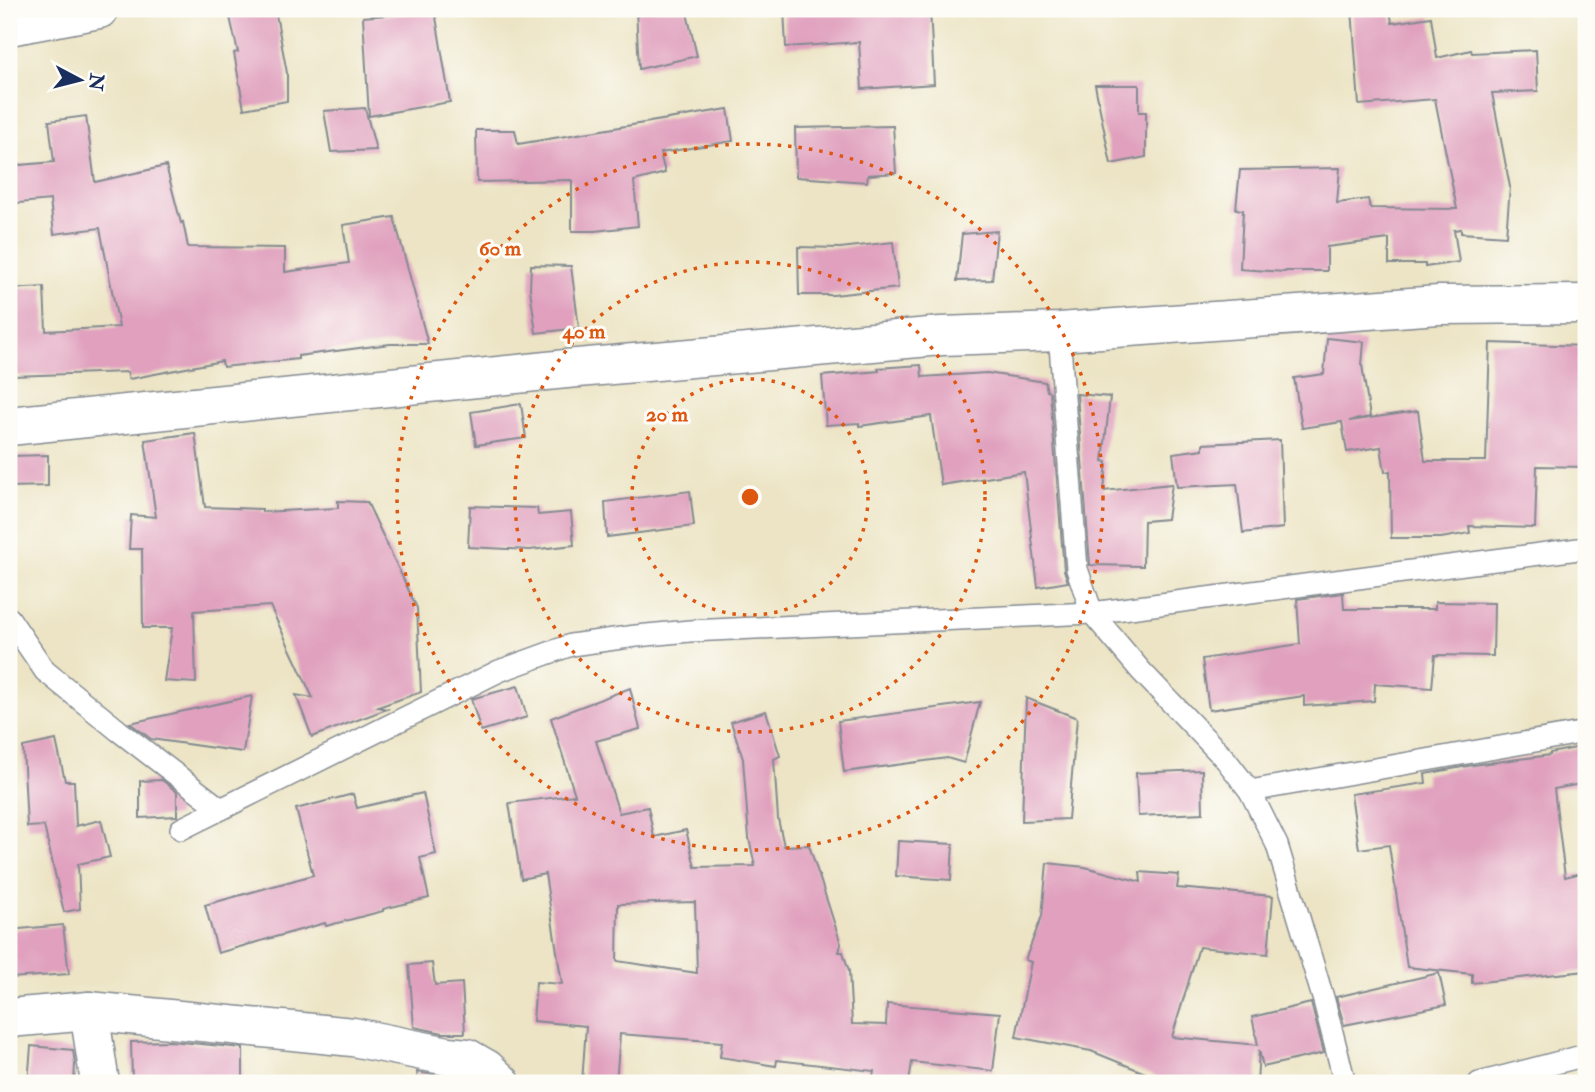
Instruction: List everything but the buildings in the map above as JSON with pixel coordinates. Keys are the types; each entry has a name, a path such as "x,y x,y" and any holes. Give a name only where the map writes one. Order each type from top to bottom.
{"street":[{"path":"9,26 99,9"},
{"path":"9,426 566,369 941,336 1059,332 1439,305 1586,304"},
{"path":"9,1018 89,1011 353,1037 467,1058 486,1069 501,1083"},
{"path":"89,1011 100,1083"}],"lane":[{"path":"1059,332 1077,569 1092,613 1141,671 1226,760 1250,791 1277,845 1324,1001 1345,1083"},
{"path":"181,829 499,671 571,645 690,631 1092,613 1586,548"},
{"path":"9,618 45,671 222,809"},
{"path":"1250,791 1586,732"},
{"path":"1479,1083 1586,1055"}]}
